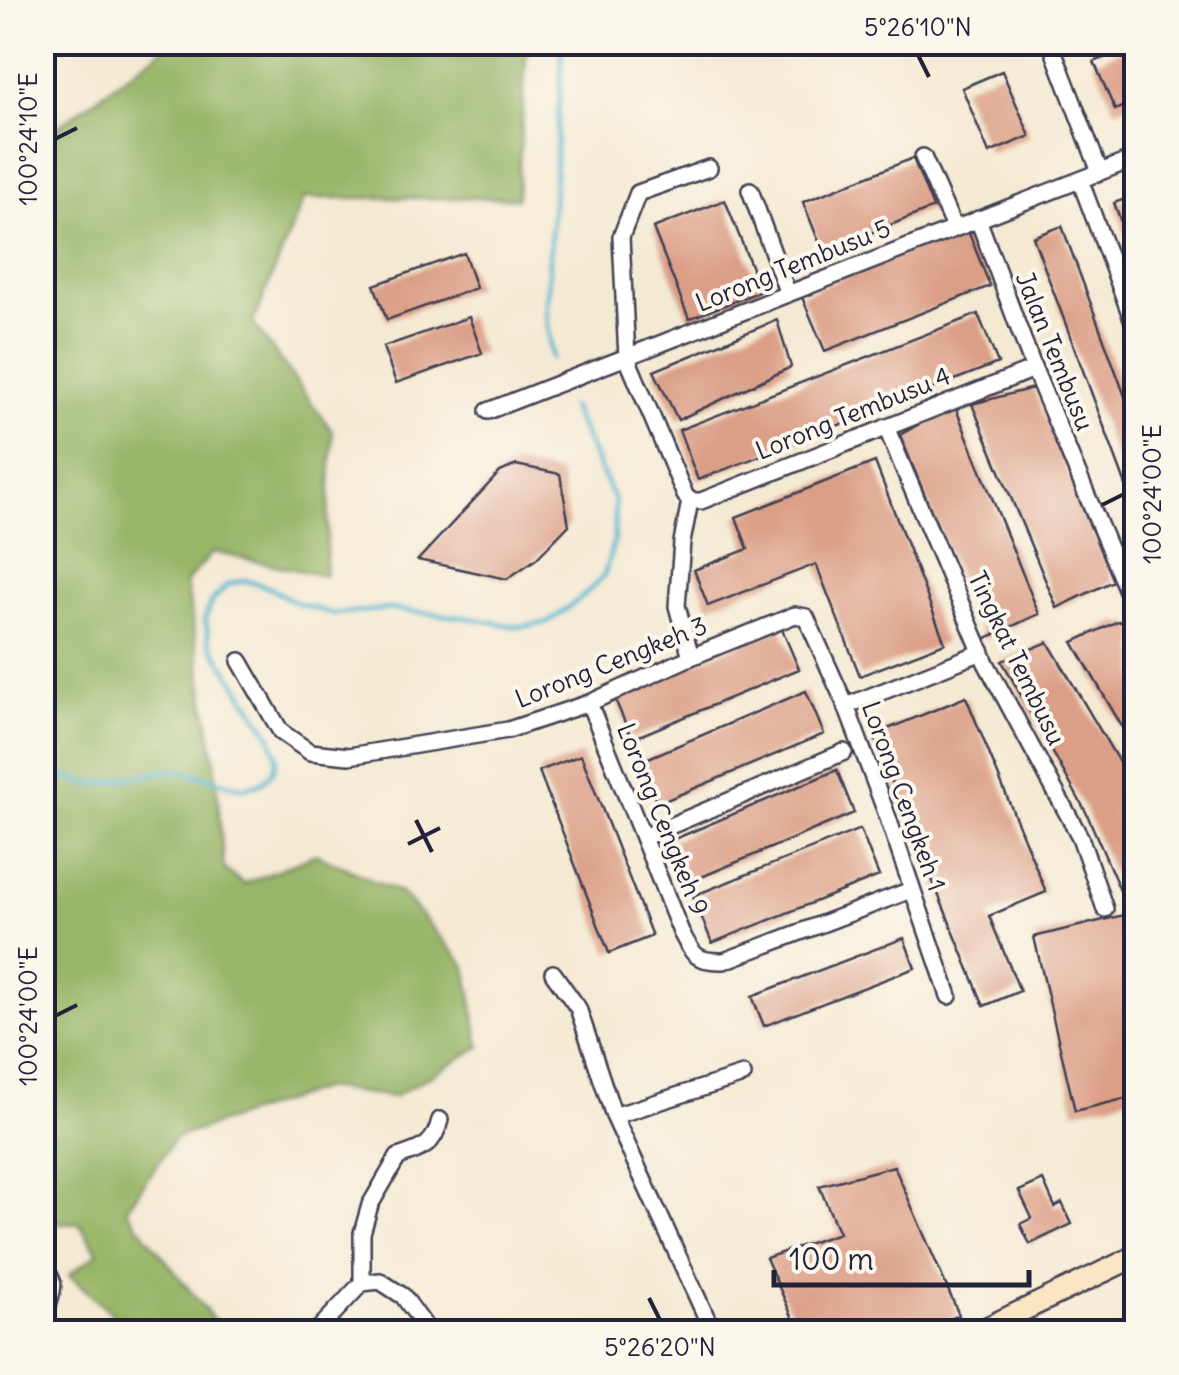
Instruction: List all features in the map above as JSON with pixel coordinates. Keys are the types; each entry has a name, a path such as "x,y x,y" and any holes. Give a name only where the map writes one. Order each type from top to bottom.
{"main road":[{"path":"978,1332 1136,1256"}],"street":[{"path":"1053,43 1100,172"},
{"path":"923,156 954,228"},
{"name":"Lorong Tembusu 5","path":"488,412 1136,158"},
{"path":"691,657 677,606 690,500 626,358 620,237 638,193 709,168"},
{"path":"1080,180 1136,328"},
{"path":"750,190 788,294"},
{"name":"Jalan Tembusu","path":"978,220 1034,369 1132,589 1136,609"},
{"name":"Lorong Tembusu 4","path":"690,500 701,501 1034,369"},
{"name":"Tingkat Tembusu","path":"886,427 982,652 1080,836 1105,909"},
{"name":"Lorong Cengkeh 3","path":"240,661 282,732 310,752 350,756 508,730 589,703 794,616 806,617"},
{"name":"Lorong Cengkeh 1","path":"806,617 846,706 949,996"},
{"path":"846,706 982,652"},
{"name":"Lorong Cengkeh 9","path":"589,703 692,954 703,960 724,962 911,890"},
{"path":"644,837 844,752"},
{"path":"554,972 578,1008 614,1116 713,1332"},
{"path":"614,1116 743,1075"},
{"path":"362,1283 362,1233 370,1205 398,1157 419,1150 436,1136 440,1120"},
{"path":"42,1266 52,1276 54,1287 47,1309 48,1332"},
{"path":"316,1332 362,1283 380,1281 403,1296 430,1332"}],"green space":[{"path":"171,43 527,43 517,198 304,198 253,323 333,432 325,576 213,552 186,582 215,763 224,869 244,884 316,854 402,894 466,966 480,1047 393,1097 324,1088 175,1138 126,1210 215,1322 216,1332 133,1332 69,1275 98,1253 80,1224 44,1223 52,1084 42,1039 43,138"}],"building":[{"path":"1136,44 1136,101 1115,110 1094,62"},
{"path":"1002,71 1030,136 989,153 962,88"},
{"path":"913,158 933,208 823,252 803,202"},
{"path":"1136,195 1136,262 1114,203"},
{"path":"725,200 761,291 689,319 653,228"},
{"path":"1062,226 1136,426 1136,512 1033,237"},
{"path":"967,228 990,286 825,351 801,295"},
{"path":"464,253 476,288 387,320 374,285"},
{"path":"978,314 998,363 698,480 679,430"},
{"path":"469,317 482,353 396,383 383,347"},
{"path":"777,320 791,367 678,420 654,371"},
{"path":"1033,388 1113,581 1057,608 972,404"},
{"path":"954,404 1039,614 984,639 900,435"},
{"path":"875,462 945,643 860,676 816,564 708,606 694,570 748,549 736,517"},
{"path":"516,465 560,474 569,525 536,559 507,579 418,560 500,472"},
{"path":"1118,621 1136,631 1136,751 1073,642"},
{"path":"781,627 799,669 632,739 614,697"},
{"path":"1048,642 1136,791 1136,906 1128,909 1086,812 1002,661"},
{"path":"806,691 824,734 657,804 639,762"},
{"path":"966,697 1046,892 989,916 1020,991 984,1006 873,735"},
{"path":"581,755 652,936 609,953 539,771"},
{"path":"837,770 854,813 687,883 670,841"},
{"path":"860,829 879,876 712,943 693,896"},
{"path":"1136,912 1136,1096 1075,1111 1034,937"},
{"path":"904,938 915,968 764,1026 752,996"},
{"path":"894,1166 959,1315 923,1332 799,1332 766,1258 839,1233 819,1186"},
{"path":"1043,1180 1055,1207 1062,1203 1072,1224 1030,1244 1020,1224 1032,1218 1019,1191"}],"waterway":[{"path":"552,358 546,312 563,42"},
{"path":"42,768 93,785 171,770 243,788 261,783 273,772 277,757 270,735 210,644 205,618 213,600 227,585 244,580 333,614 390,609 518,627 547,623 604,576 614,541 615,502 571,407"}]}
